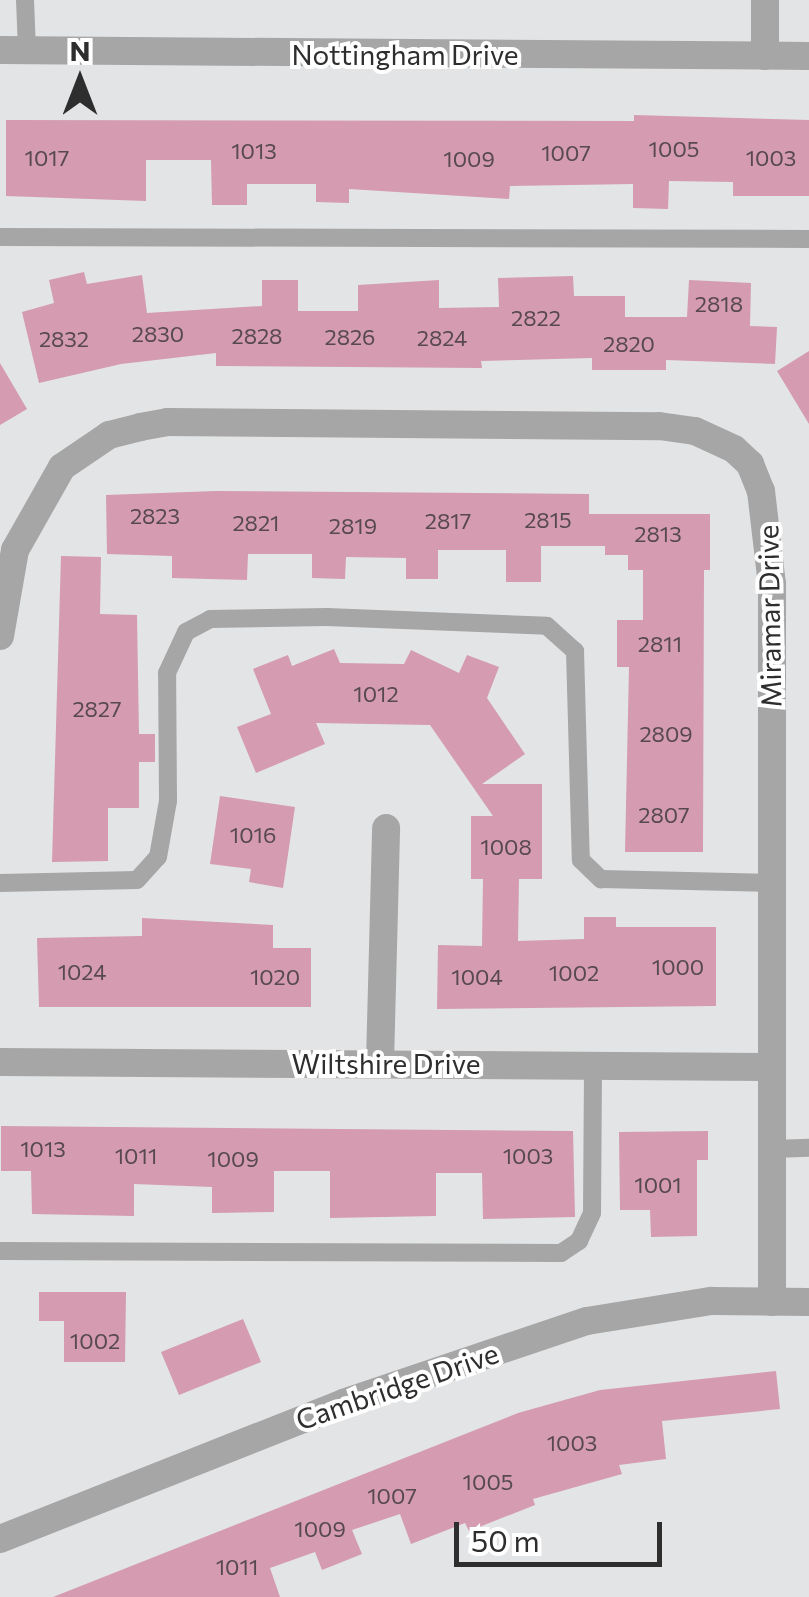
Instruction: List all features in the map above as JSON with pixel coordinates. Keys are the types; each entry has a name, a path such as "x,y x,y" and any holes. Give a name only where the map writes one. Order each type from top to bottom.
{"street":[{"path":"765,0 765,56"},
{"name":"Nottingham Drive","path":"14,50 809,56"},
{"name":"Miramar Drive","path":"0,636 15,550 62,468 109,435 166,422 660,426 695,431 734,449 750,464 768,518 772,1302"},
{"path":"380,1062 386,828"},
{"name":"Wiltshire Drive","path":"0,1062 772,1066"},
{"name":"Cambridge Drive","path":"0,1539 343,1402 587,1320 656,1306 809,1302"}],"lane":[{"path":"14,50 25,0"},
{"path":"0,237 809,240"},
{"path":"0,883 137,880 158,857 168,801 167,672 186,632 210,619 327,617 547,626 575,651 581,860 601,879 771,883"},
{"path":"0,1251 561,1253 579,1241 592,1213 593,1064"},
{"path":"773,1148 809,1148"}],"building":[{"path":"634,115 809,120 809,196 733,196 733,182 669,181 668,209 633,208 633,184 510,186 509,199 349,189 349,203 316,202 316,184 247,184 247,205 212,205 211,160 146,160 146,201 6,196 6,120 634,121"},
{"path":"84,272 87,284 142,275 147,313 262,306 262,280 298,280 298,311 358,311 358,285 439,280 439,308 499,307 498,278 573,276 574,296 625,296 625,317 687,317 689,280 751,283 750,326 777,327 775,364 666,360 666,370 592,370 592,358 481,361 482,368 216,366 216,353 121,364 39,383 22,312 54,303 49,280"},
{"path":"809,351 809,424 777,371"},
{"path":"0,363 27,409 0,425"},
{"path":"216,491 589,494 589,514 710,514 710,570 704,570 703,852 625,852 629,667 617,667 617,620 643,620 643,570 628,570 628,555 605,555 605,546 541,546 541,582 506,582 506,550 438,550 438,579 406,579 406,558 346,557 345,579 312,578 312,554 248,554 247,580 172,578 172,556 107,554 106,495"},
{"path":"61,556 101,557 100,614 137,615 139,734 155,734 155,762 139,762 139,808 108,808 108,861 52,862"},
{"path":"334,649 340,663 404,664 411,650 459,673 467,655 499,667 487,698 525,754 482,784 542,784 542,879 519,879 518,941 584,939 584,917 616,917 616,927 716,927 716,1006 437,1009 438,945 482,946 483,879 471,879 471,816 493,816 430,725 316,723 325,744 256,773 237,727 271,714 253,669 288,655 292,666"},
{"path":"220,796 295,807 283,888 249,882 251,869 210,864"},
{"path":"142,918 273,925 273,948 311,948 311,1007 39,1007 37,938 142,936"},
{"path":"1,1126 573,1131 575,1217 483,1219 482,1173 436,1173 436,1216 330,1218 330,1171 274,1171 274,1212 212,1213 212,1187 134,1184 134,1216 32,1214 31,1171 1,1171"},
{"path":"708,1131 708,1160 697,1160 697,1236 651,1237 650,1210 620,1210 619,1132"},
{"path":"39,1292 126,1292 125,1362 64,1362 64,1321 39,1321"},
{"path":"243,1319 261,1362 179,1395 161,1352"},
{"path":"776,1371 780,1409 662,1421 666,1459 619,1465 622,1474 533,1499 535,1505 469,1531 465,1523 411,1544 400,1514 352,1530 362,1554 322,1570 315,1552 270,1568 280,1597 53,1597 518,1413 600,1390"}]}
